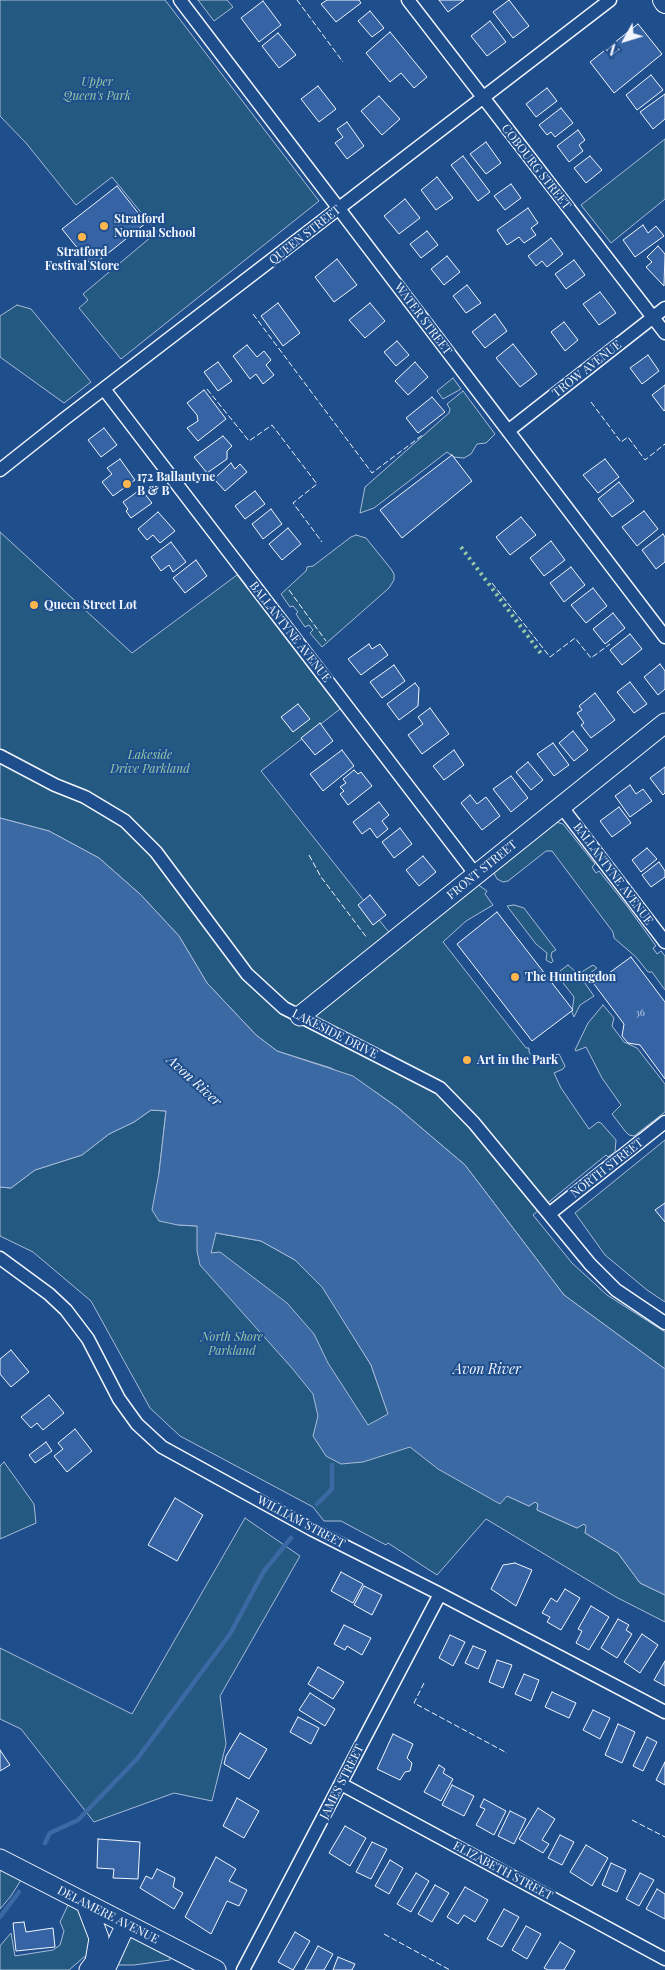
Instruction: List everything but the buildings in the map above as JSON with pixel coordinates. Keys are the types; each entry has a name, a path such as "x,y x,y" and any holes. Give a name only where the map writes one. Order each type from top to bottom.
{"street":[{"name":"WATER STREET","path":"180,0 665,637"},
{"name":"COBOURG STREET","path":"408,0 665,333"},
{"name":"QUEEN STREET","path":"0,470 610,0"},
{"name":"TROW AVENUE","path":"508,431 665,308"},
{"name":"BALLANTYNE AVENUE","path":"104,389 476,874"},
{"name":"FRONT STREET","path":"300,1016 665,723"},
{"name":"LAKESIDE DRIVE","path":"0,756 55,785 85,797 126,821 156,852 247,974 277,1003 440,1088 474,1123 590,1264 616,1290 665,1323"},
{"name":"BALLANTYNE AVENUE","path":"561,806 665,942"},
{"name":"NORTH STREET","path":"550,1214 665,1122"},
{"name":"WILLIAM STREET","path":"0,1259 49,1294 66,1310 88,1339 123,1405 137,1424 162,1447 187,1459 312,1530 440,1594 665,1712"},
{"name":"JAMES STREET","path":"243,1970 440,1594"},
{"name":"ELIZABETH STREET","path":"341,1784 665,1959"},
{"name":"DELAMERE AVENUE","path":"0,1859 216,1970"},
{"path":"86,1904 99,1938 96,1962 89,1970"},
{"path":"105,1970 126,1924"}],"green space":[{"name":"Upper Queen's Park","path":"0,0 165,0 319,201 121,359 79,308 88,300 83,294 157,232 112,177 76,205 26,143 0,116"},
{"path":"198,0 227,0 233,7 214,21"},
{"path":"665,139 665,199 611,243 581,205"},
{"path":"17,305 31,309 91,382 64,403 0,357 0,316"},
{"path":"453,378 461,389 443,399 437,391"},
{"path":"463,391 495,434 486,443 477,444 471,454 464,458 454,457 447,452 374,508 360,513 365,487 449,413 450,409 447,404"},
{"name":"Lakeside Drive Parkland","path":"0,532 132,653 237,575 340,709 261,771 399,945 477,884 487,891 485,894 493,905 466,921 443,942 526,1048 529,1048 529,1052 535,1060 559,1054 565,1066 554,1073 561,1088 589,1129 598,1122 601,1123 616,1140 615,1152 608,1157 606,1155 533,1215 572,1263 607,1295 665,1332 665,1369 564,1295 465,1165 398,1108 377,1093 331,1068 277,1051 256,1035 207,983 179,936 141,895 99,858 49,831 0,818"},
{"path":"356,535 366,538 391,569 394,574 394,580 389,588 322,647 310,633 313,630 309,625 305,627 296,614 298,612 293,606 290,607 281,594 306,571 307,567 313,566"},
{"path":"553,821 563,824 595,864 592,867 596,873 599,871 656,946 653,948 657,954 661,951 665,956 665,990 652,972 648,972 636,957 614,938 613,932 552,851 546,851 508,881 503,882 497,879 492,869"},
{"path":"514,905 524,908 556,950 552,952 553,961 551,963 546,960 547,953 536,944 507,906"},
{"path":"568,965 577,973 593,965 597,968 582,979 594,996 580,1005 574,1017 572,1012 574,997 556,974"},
{"path":"603,1005 614,1018 612,1026 624,1042 637,1048 665,1084 665,1112 634,1136 629,1135 625,1131 612,1114 621,1105 602,1078 586,1047 575,1050 588,1023"},
{"name":"North Shore Parkland","path":"151,1110 166,1111 159,1173 178,1225 197,1226 216,1233 261,1241 295,1260 323,1287 371,1365 389,1416 507,1496 529,1506 535,1502 538,1504 537,1510 577,1528 583,1524 587,1526 585,1533 618,1553 640,1583 665,1595 665,1622 616,1597 486,1519 437,1575 388,1543 386,1545 341,1521 324,1521 313,1507 180,1436 150,1408 91,1301 33,1252 0,1236 0,1187 11,1188 35,1170 82,1155 109,1134 134,1122"},
{"path":"665,1140 665,1302 647,1290 605,1255 575,1213"},
{"path":"4,1462 34,1504 36,1523 0,1539 0,1466"},
{"path":"245,1518 300,1556 220,1696 226,1744 212,1801 174,1793 94,1822 21,1729 0,1719 0,1648 132,1714"},
{"path":"0,1869 21,1880 0,1909"},
{"path":"68,1905 78,1909 92,1929 89,1957 84,1957 69,1970 0,1970 0,1946 11,1933 15,1956 53,1950 60,1945 64,1931 60,1922"},
{"path":"130,1937 170,1957 170,1960 119,1965 117,1963"}],"water":[{"name":"Avon River","path":"0,818 49,831 99,858 141,895 179,936 207,983 256,1035 277,1051 353,1076 398,1108 465,1165 564,1295 665,1369 665,1595 640,1583 618,1553 585,1533 586,1526 584,1524 577,1528 537,1510 538,1504 535,1502 529,1506 507,1496 500,1504 438,1469 410,1447 363,1462 341,1464 326,1456 313,1436 318,1416 313,1394 200,1265 197,1251 197,1226 159,1221 152,1210 159,1173 166,1111 151,1110 134,1122 109,1134 82,1155 35,1170 11,1188 0,1187","holes":["216,1233 261,1241 295,1260 322,1287 371,1365 388,1414 368,1425 328,1363 314,1334 287,1303 220,1252 211,1253"]}],"waterway":[{"path":"317,1504 332,1489 332,1465"},
{"path":"45,1843 50,1833 78,1820 137,1759 230,1634 264,1571 291,1538"},
{"path":"0,1917 19,1892"}],"hedge":[{"path":"461,547 542,655"}],"fence":[{"path":"297,0 343,62"},
{"path":"253,314 372,473 424,434"},
{"path":"207,389 249,441 272,425 317,484 293,503 322,542"},
{"path":"591,402 621,442 628,437 645,460 665,444"},
{"path":"492,583 550,657 575,638 591,658 610,644"},
{"path":"289,590 326,641"},
{"path":"309,855 321,877 367,938"},
{"path":"424,1683 414,1703 507,1753"},
{"path":"632,1820 665,1837"},
{"path":"384,1934 450,1970"}],"place":[{"name":"Stratford Normal School","path":"104,226"},
{"name":"Stratford Festival Store","path":"82,237"},
{"name":"172 Ballantyne B & B","path":"127,484"},
{"name":"Queen Street Lot","path":"34,605"},
{"name":"The Huntingdon","path":"515,977"},
{"name":"Art in the Park","path":"467,1060"}]}
